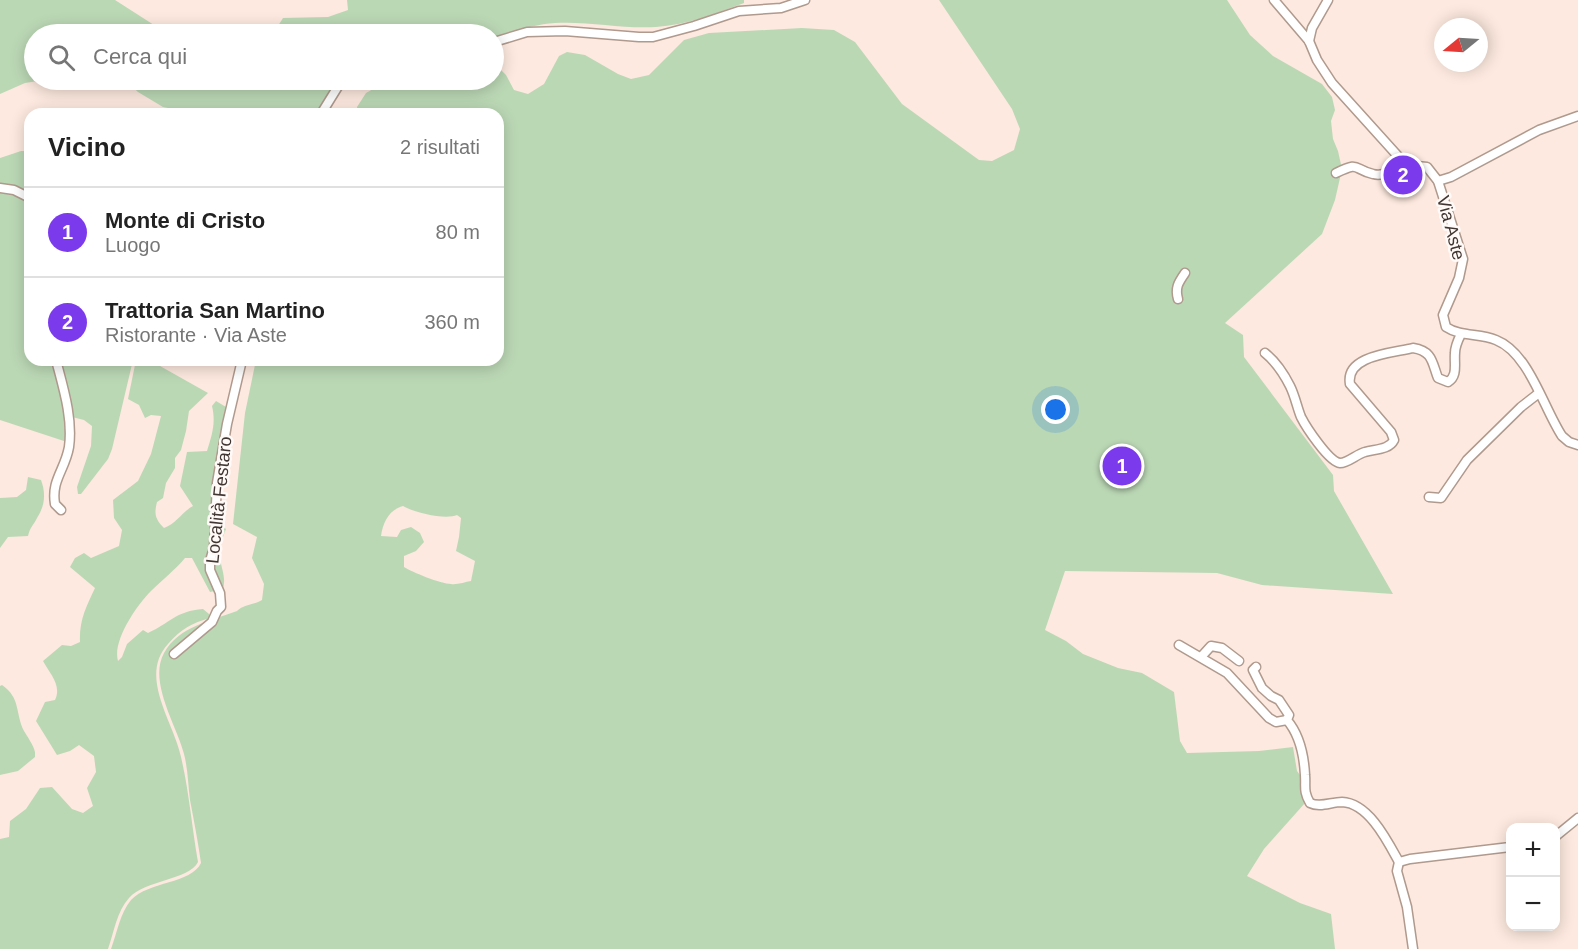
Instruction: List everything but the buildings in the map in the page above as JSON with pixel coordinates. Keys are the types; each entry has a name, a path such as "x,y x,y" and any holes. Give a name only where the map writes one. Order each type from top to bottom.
{"street":[{"path":"504,39 527,32 566,31 653,37 703,24 740,11 781,8 805,0"},
{"name":"Via Aste","path":"1274,0 1309,41 1317,60 1332,83 1406,165 1426,167 1438,181 1463,259 1459,278 1443,315 1444,322 1446,327 1461,334"},
{"path":"1309,41 1312,28 1328,0"},
{"path":"325,108 336,90"},
{"name":"Via Aste","path":"1438,181 1451,177 1539,130 1578,116"},
{"path":"1336,173 1351,166 1374,175 1406,165"},
{"path":"0,188 14,190 24,195"},
{"path":"1178,300 1177,283 1185,273"},
{"path":"1264,353 1272,359 1290,385 1302,418 1308,427 1333,460 1340,463 1364,452 1388,447 1394,440 1391,432 1350,384 1350,375 1359,364 1365,359 1413,348 1420,349 1429,354 1438,378 1448,382 1454,375 1455,352 1461,334 1497,340 1513,352 1522,363 1562,435 1569,442 1578,445"},
{"path":"57,366 70,428 66,457 53,488 55,504 61,510"},
{"name":"Località Festaro","path":"174,654 214,620 221,607 220,593 210,570 210,561 214,547 217,483 227,424 241,366"},
{"path":"1429,497 1441,498 1467,460 1526,402 1539,393"},
{"path":"1179,645 1237,681 1269,718 1276,722 1287,720"},
{"path":"1201,657 1211,646 1222,648 1239,662"},
{"path":"1257,667 1253,670 1262,688 1278,700 1289,715 1287,720"},
{"path":"1287,720 1295,729 1302,754 1304,791 1310,803 1317,806 1341,802 1359,809 1376,823 1399,862 1397,871 1407,907 1413,949"},
{"path":"1560,833 1578,818"},
{"path":"1399,862 1506,847"}],"green space":[{"path":"0,0 115,0 152,24 24,24 24,83 0,94"},
{"path":"347,0 744,0 744,3 700,18 667,26 547,24 523,29 504,37 504,24 279,24 283,18 328,17 348,10"},
{"path":"939,0 1227,0 1250,35 1273,56 1322,84 1332,97 1335,110 1331,121 1333,139 1342,169 1335,200 1322,234 1225,323 1243,335 1244,357 1333,475 1334,491 1393,594 1262,585 1217,573 1065,571 1045,630 1066,641 1083,654 1118,668 1142,673 1174,692 1180,741 1187,753 1259,751 1293,747 1297,771 1305,782 1305,803 1264,849 1247,876 1300,903 1331,914 1335,949 111,949 121,917 131,900 148,889 188,875 201,863 185,760 161,690 160,665 170,644 187,630 262,600 264,584 252,558 257,537 233,524 245,413 255,366 504,366 504,108 357,108 366,93 371,90 504,90 504,73 514,90 528,94 544,84 559,56 567,52 585,55 631,79 649,75 684,40 709,33 802,28 834,30 855,42 902,104 979,160 992,161 1014,150 1020,129 1012,109","holes":["403,506 422,513 446,517 457,515 461,518 456,551 475,561 471,581 446,583 404,567 404,556 416,551 424,542 420,533 411,527 401,530 397,537 381,536 385,521 398,508"]},
{"path":"136,90 334,90 320,108 168,108"},
{"path":"24,151 24,366 132,366 112,449 108,459 81,494 78,494 77,487 91,446 92,426 84,420 68,416 64,423 67,442 0,420 0,158"},
{"path":"135,366 160,366 208,393 189,411 181,450 175,458 175,468 166,483 163,498 157,502 156,516 164,528 193,506 180,486 187,452 207,451 212,434 212,406 216,401 231,410 220,466 218,524 226,529 220,552 224,578 223,589 210,592 192,558 185,558 139,605 122,634 117,653 118,661 127,644 143,630 148,633 194,610 203,609 209,614 210,618 187,627 168,644 160,657 156,671 161,700 181,757 198,862 186,873 145,887 129,898 119,915 108,949 0,949 0,839 9,837 10,821 26,809 40,788 52,787 72,809 83,813 93,806 87,788 96,772 94,756 79,745 57,755 36,721 45,702 55,700 57,695 56,684 43,661 62,645 71,646 80,642 82,621 95,588 70,567 75,558 84,553 91,558 119,546 122,530 114,518 113,500 138,481 151,454 161,416 151,415 145,418 139,405 128,399"},
{"path":"28,477 41,480 44,490 42,509 28,536 8,537 0,548 0,498 17,497 26,490"},
{"path":"2,685 15,701 21,724 33,746 35,757 18,771 0,775 0,686"}],"place":[{"name":"Trattoria San Martino","path":"1403,175"},
{"name":"Monte di Cristo","path":"1122,466"}]}
